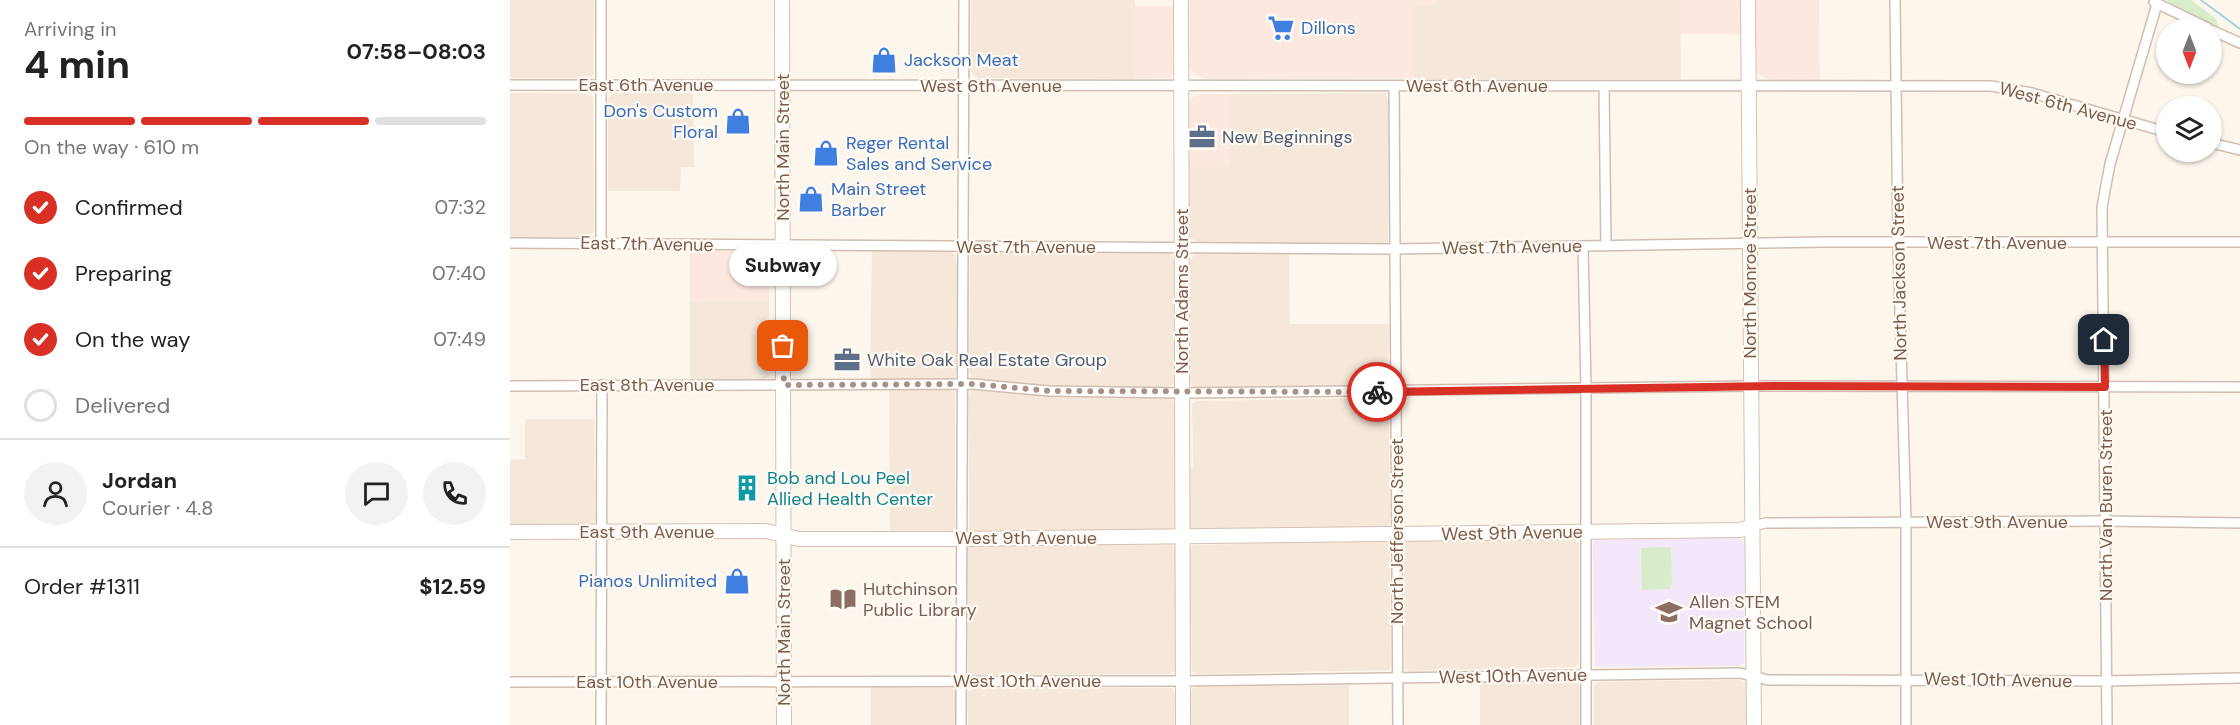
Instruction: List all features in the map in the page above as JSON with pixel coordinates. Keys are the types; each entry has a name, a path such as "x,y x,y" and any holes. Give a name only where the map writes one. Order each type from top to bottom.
{"street":[{"path":"601,0 601,245"},
{"name":"North Main Street","path":"782,0 784,725"},
{"path":"961,725 964,0"},
{"name":"North Adams Street","path":"1181,0 1183,725"},
{"name":"North Monroe Street","path":"1748,0 1754,725"},
{"name":"North Jackson Street","path":"1895,0 1898,243 1906,522 1906,725"},
{"path":"2154,2 2187,18"},
{"name":"North Van Buren Street","path":"2107,725 2102,207 2110,164 2124,120 2154,2"},
{"path":"2222,35 2240,44"},
{"name":"East 6th Avenue","path":"510,86 782,85"},
{"name":"West 6th Avenue","path":"782,85 2002,86 2156,129"},
{"name":"North Jefferson Street","path":"1394,86 1398,725"},
{"path":"1604,86 1606,246"},
{"path":"2222,146 2240,150"},
{"name":"West 7th Avenue","path":"783,245 1395,249 1750,244 2240,242"},
{"name":"East 7th Avenue","path":"510,243 783,245"},
{"path":"1583,246 1586,388 1586,725"},
{"name":"East 8th Avenue","path":"510,386 963,384 1049,391 1182,393 1751,386 2240,387"},
{"path":"601,725 602,385"},
{"name":"West 9th Avenue","path":"784,535 799,539 961,539 1740,530 1766,523 2105,521 2240,523"},
{"name":"East 9th Avenue","path":"510,532 766,531 784,535"},
{"name":"West 10th Avenue","path":"784,682 1183,681 1740,673 1768,680 2107,681 2240,678"},
{"name":"East 10th Avenue","path":"510,682 784,682"}],"shaded area":[{"path":"510,0 594,0 593,75 587,78 510,78"},
{"path":"971,0 1135,0 1135,79 976,78 971,69"},
{"path":"1190,0 1436,0 1436,6 1415,6 1415,79 1206,79 1194,74 1190,69"},
{"path":"1436,0 1680,0 1681,79 1415,79 1415,6 1435,6"},
{"path":"1680,0 1740,0 1741,34 1680,34"},
{"path":"1755,0 1819,0 1820,81 1771,81 1757,74"},
{"path":"1135,6 1173,6 1173,73 1169,78 1135,79"},
{"path":"510,93 584,93 593,97 594,230 589,237 510,238"},
{"path":"613,93 693,93 694,167 681,167 680,191 608,191 608,98"},
{"path":"1385,93 1389,100 1388,242 1381,244 1199,242 1190,238 1189,167 1231,167 1231,94"},
{"path":"1201,94 1231,94 1231,167 1189,167 1189,104 1193,97"},
{"path":"690,250 765,252 769,256 769,302 690,302"},
{"path":"872,250 951,251 955,255 957,265 957,372 955,378 870,380"},
{"path":"973,251 1170,253 1175,262 1175,383 1166,387 1062,387 1003,383 971,377 969,371 970,256"},
{"path":"1197,254 1289,254 1290,324 1389,324 1388,385 1385,387 1196,390 1193,388 1190,381 1190,261"},
{"path":"690,302 769,302 769,317 765,320 766,371 769,375 767,378 761,380 690,380"},
{"path":"889,389 947,389 955,393 955,528 952,531 890,532"},
{"path":"974,389 1047,397 1169,398 1173,400 1176,408 1173,530 969,531 969,394"},
{"path":"1382,398 1389,401 1390,522 1387,528 1196,531 1190,527 1190,470 1193,467 1192,404 1194,402"},
{"path":"525,419 594,419 595,520 592,525 510,526 510,460 525,459"},
{"name":"Allen STEM Magnet School","path":"1738,537 1745,544 1744,663 1739,666 1595,667 1593,544 1595,540"},
{"path":"1576,539 1579,544 1579,662 1576,667 1409,671 1405,668 1403,548 1406,542"},
{"path":"1381,541 1388,543 1390,548 1391,666 1389,670 1197,674 1192,671 1189,550 1193,545"},
{"path":"970,545 1172,545 1176,551 1175,672 1169,674 968,675 967,548"},
{"path":"1739,680 1746,684 1746,725 1594,725 1594,686 1598,682"},
{"path":"1576,682 1580,686 1580,725 1480,725 1480,683"},
{"path":"1349,685 1349,725 1190,725 1190,694 1193,688"},
{"path":"871,687 953,688 955,691 955,725 871,725"},
{"path":"976,688 1172,688 1176,695 1177,725 968,725 968,691"}],"green space":[{"path":"2166,0 2191,0 2215,18 2190,16"},
{"path":"1671,547 1672,585 1670,589 1642,590 1641,548"}],"waterway":[{"path":"2201,0 2240,29"}],"way so far":[{"path":"783,346 784,385 973,384 1049,391 1182,393 1377,392"}],"place":[{"name":"Dillons","path":"1281,28"},
{"name":"Jackson Meat","path":"884,60"},
{"name":"Don's Custom Floral","path":"738,121"},
{"name":"New Beginnings","path":"1202,137"},
{"name":"Reger Rental Sales and Service","path":"826,153"},
{"name":"Main Street Barber","path":"811,199"},
{"name":"Subway","path":"783,346"},
{"name":"White Oak Real Estate Group","path":"847,360"},
{"name":"Bob and Lou Peel Allied Health Center","path":"747,488"},
{"name":"Pianos Unlimited","path":"737,581"},
{"name":"Hutchinson Public Library","path":"843,599"},
{"name":"Allen STEM Magnet School","path":"1669,612"}],"route":[{"path":"1377,392 1773,386 2105,387 2104,340"}]}
